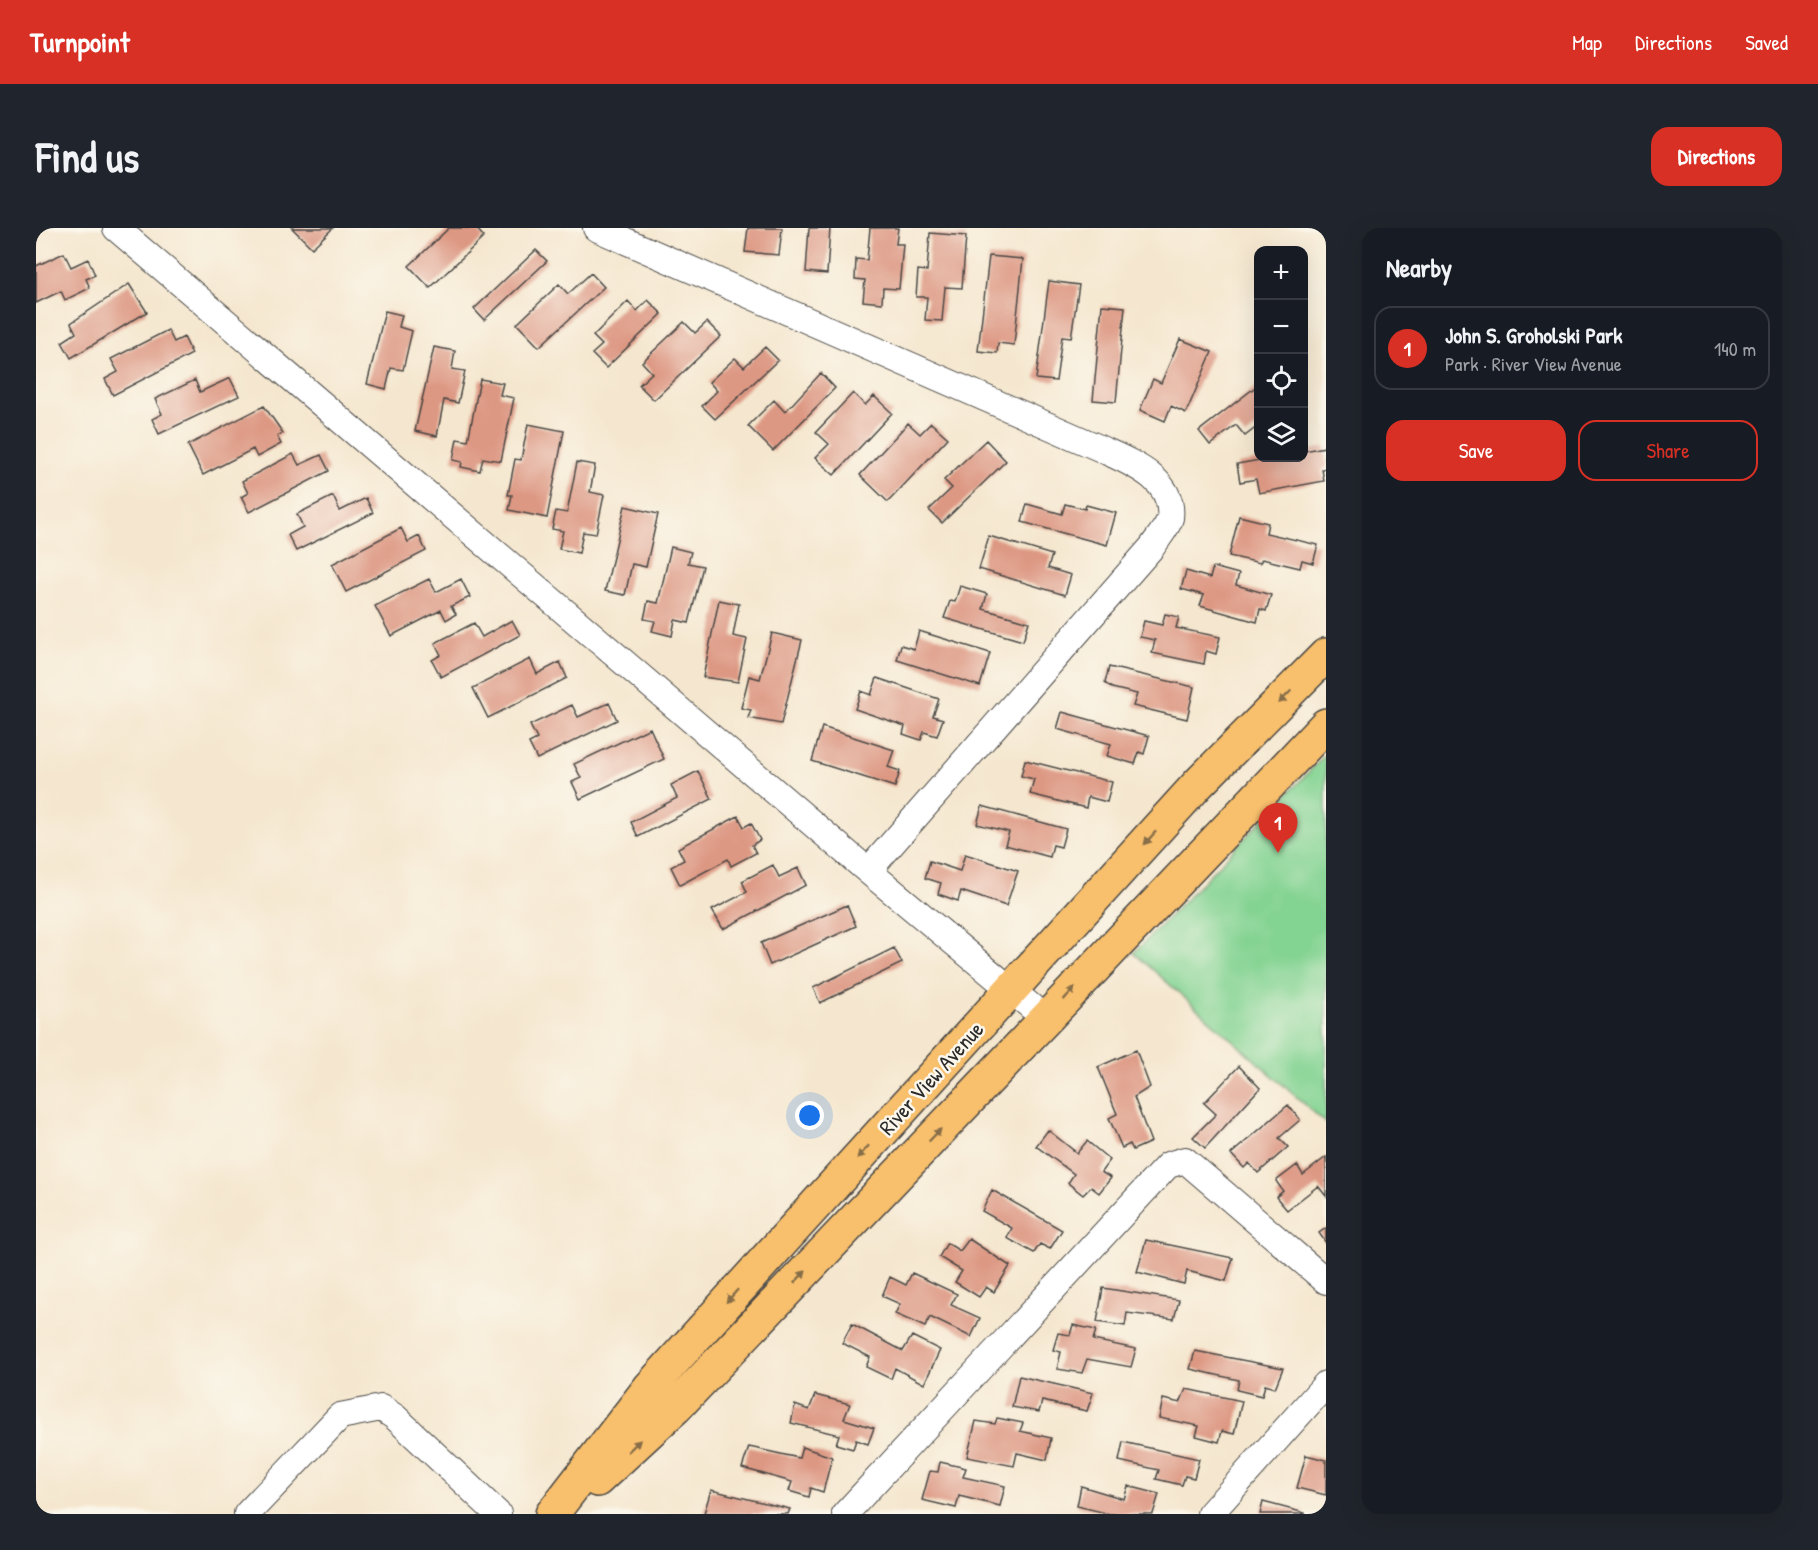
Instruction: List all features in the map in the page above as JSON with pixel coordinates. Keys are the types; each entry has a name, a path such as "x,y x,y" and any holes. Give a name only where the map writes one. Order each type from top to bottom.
{"main road":[{"name":"River View Avenue","path":"552,1514 650,1387 1198,784 1326,655"},
{"name":"River View Avenue","path":"561,1514 675,1408 1326,725"}],"lane":[{"path":"116,228 868,871 1046,1019"},
{"path":"596,228 1097,447 1149,472 1167,495 1170,519 1152,547 868,871"},
{"path":"845,1514 1167,1165 1185,1160 1326,1281"},
{"path":"1209,1514 1326,1384"},
{"path":"247,1514 340,1416 381,1408 395,1417 498,1514"}],"green space":[{"path":"1326,754 1326,1123 1134,953"}],"building":[{"path":"292,228 333,228 312,248"},
{"path":"449,228 476,228 484,237 430,288 409,266"},
{"path":"748,228 782,228 779,255 745,252"},
{"path":"809,228 830,228 827,274 806,272"},
{"path":"870,228 898,228 896,244 903,244 899,289 883,288 882,303 863,301 865,280 855,279 856,259 867,260"},
{"path":"930,233 966,236 962,288 945,287 942,321 925,320 927,297 916,297 918,270 927,271"},
{"path":"536,250 547,261 484,320 474,309"},
{"path":"64,253 71,267 88,259 95,275 86,279 90,288 65,300 61,291 36,303 36,266"},
{"path":"989,256 1023,259 1014,345 998,343 997,353 978,351"},
{"path":"591,273 604,287 539,347 517,324 559,284 568,294"},
{"path":"1049,281 1079,285 1071,338 1062,337 1056,381 1036,379"},
{"path":"129,284 147,312 71,358 62,342 76,333 71,323"},
{"path":"648,300 662,314 606,368 592,354 602,345 593,336 628,301 637,311"},
{"path":"1102,305 1125,307 1116,402 1093,400"},
{"path":"385,311 402,315 399,327 412,331 403,370 391,368 386,389 367,384"},
{"path":"684,322 695,333 707,322 721,336 654,400 639,385 652,373 642,362"},
{"path":"168,330 174,342 184,337 192,354 113,395 105,379 118,372 111,359"},
{"path":"1180,339 1212,352 1186,413 1171,406 1165,421 1140,410 1153,379 1161,383"},
{"path":"434,347 455,351 452,369 465,371 458,403 444,400 437,436 415,431"},
{"path":"765,347 778,360 715,419 702,406 717,391 709,382 735,358 744,367"},
{"path":"821,373 835,388 773,451 748,426 774,400 785,412"},
{"path":"230,378 239,396 159,434 152,419 162,414 155,399 195,380 200,392"},
{"path":"480,379 503,383 500,395 514,398 501,461 483,458 480,471 461,467 462,462 453,460 457,439 468,441"},
{"path":"1254,388 1254,429 1245,436 1236,425 1210,445 1199,431"},
{"path":"853,393 865,405 874,396 892,413 834,475 815,458 829,444 816,432"},
{"path":"264,406 283,433 277,436 281,444 257,457 253,449 203,475 188,445"},
{"path":"908,423 920,434 931,423 948,438 888,502 860,475"},
{"path":"528,424 564,431 547,518 509,510 512,495 508,495 515,459 521,460"},
{"path":"986,440 1006,461 942,523 929,510 952,488 944,480"},
{"path":"1325,447 1326,468 1322,469 1324,481 1259,493 1256,479 1240,482 1237,464 1254,461 1308,462 1308,450"},
{"path":"293,454 299,465 321,455 329,471 249,512 241,497 248,493 242,481"},
{"path":"577,462 595,465 590,492 604,495 596,534 583,532 579,553 559,549 563,531 552,529 556,511 567,513"},
{"path":"333,496 340,511 366,498 373,513 296,551 288,535 303,527 297,514"},
{"path":"1027,504 1062,514 1065,504 1085,509 1086,505 1116,513 1107,545 1022,522"},
{"path":"625,506 658,514 646,567 632,564 625,595 605,591"},
{"path":"1239,516 1268,523 1266,533 1318,545 1313,563 1302,560 1300,568 1262,559 1260,563 1229,556"},
{"path":"401,528 408,542 419,536 426,551 346,592 332,564"},
{"path":"989,536 1052,555 1048,568 1071,575 1065,595 979,569"},
{"path":"671,547 691,552 688,563 703,566 689,623 675,620 672,636 652,631 655,621 644,619 648,601 658,603"},
{"path":"1213,567 1239,574 1236,585 1271,595 1266,611 1260,609 1257,622 1200,606 1204,595 1181,589 1186,571 1210,578"},
{"path":"429,579 436,592 461,579 470,597 451,606 456,614 446,620 441,610 391,636 375,606"},
{"path":"960,586 987,594 983,609 1029,622 1023,641 944,618 950,601 955,602"},
{"path":"719,600 739,604 733,636 747,639 738,682 703,677"},
{"path":"1165,614 1179,617 1176,628 1220,637 1216,654 1206,651 1204,664 1152,653 1155,640 1140,637 1144,621 1162,625"},
{"path":"512,620 520,635 441,677 432,660 441,655 435,643 474,623 482,637"},
{"path":"919,631 990,653 980,686 897,660 901,645 914,649"},
{"path":"772,633 802,640 781,724 748,718 751,710 741,708 749,676 760,679"},
{"path":"530,659 537,674 560,662 567,678 488,718 473,688"},
{"path":"1109,667 1194,687 1187,719 1133,706 1137,694 1112,688 1105,683"},
{"path":"877,678 939,699 933,716 943,719 937,736 924,732 921,740 903,734 905,726 855,709 861,691 871,695"},
{"path":"609,703 617,720 537,759 529,743 537,739 530,725 572,705 578,717"},
{"path":"1062,712 1149,736 1144,754 1139,752 1135,764 1107,756 1111,744 1057,729"},
{"path":"822,727 894,750 888,767 900,771 895,787 812,761"},
{"path":"650,728 664,759 580,799 572,782 581,778 574,764"},
{"path":"1025,760 1112,782 1107,802 1088,797 1086,808 1030,794 1034,779 1021,776"},
{"path":"698,771 712,799 638,837 631,822 677,798 671,785"},
{"path":"982,806 1066,829 1061,847 1053,845 1050,857 1005,845 1009,832 977,824"},
{"path":"738,816 744,827 751,823 760,840 752,845 756,853 731,866 728,859 680,885 671,867 684,860 678,848"},
{"path":"965,854 1018,871 1006,906 961,891 958,901 938,894 941,883 925,878 930,861 960,871"},
{"path":"773,865 779,877 798,868 806,885 723,929 712,910 747,892 742,881"},
{"path":"847,905 856,926 770,965 761,943"},
{"path":"894,948 902,963 820,1003 813,988"},
{"path":"1136,1050 1150,1087 1134,1097 1151,1142 1133,1150 1130,1144 1122,1148 1109,1118 1117,1114 1098,1067"},
{"path":"1239,1066 1260,1088 1205,1148 1193,1137 1216,1114 1204,1103"},
{"path":"1288,1105 1300,1120 1279,1138 1288,1147 1258,1173 1249,1163 1244,1168 1231,1154"},
{"path":"1048,1130 1077,1153 1087,1141 1110,1160 1101,1172 1111,1178 1099,1193 1091,1187 1083,1195 1068,1183 1074,1174 1036,1146"},
{"path":"1326,1157 1326,1196 1318,1186 1287,1210 1276,1197 1283,1191 1276,1181 1297,1165 1303,1175"},
{"path":"992,1190 1062,1230 1050,1249 1040,1244 1034,1253 1007,1238 1012,1228 982,1211"},
{"path":"1326,1228 1326,1243 1319,1233"},
{"path":"969,1239 1010,1266 994,1292 986,1287 979,1297 955,1282 962,1271 939,1257 947,1243 960,1251"},
{"path":"1146,1240 1233,1258 1226,1281 1187,1271 1184,1284 1137,1272"},
{"path":"912,1273 957,1294 951,1305 980,1318 971,1337 930,1317 925,1327 895,1314 900,1304 882,1296 890,1277 906,1285"},
{"path":"1103,1288 1179,1300 1174,1319 1127,1313 1125,1326 1097,1322"},
{"path":"852,1324 903,1351 912,1336 940,1350 924,1384 895,1368 891,1379 866,1367 870,1357 842,1343"},
{"path":"1073,1325 1096,1330 1093,1340 1136,1349 1131,1367 1087,1359 1082,1373 1057,1369 1061,1352 1053,1350 1058,1333 1070,1335"},
{"path":"1195,1351 1283,1368 1275,1388 1265,1385 1262,1396 1237,1390 1239,1380 1190,1369"},
{"path":"1019,1376 1093,1393 1087,1411 1042,1401 1039,1412 1012,1407"},
{"path":"1186,1389 1242,1401 1234,1434 1222,1431 1219,1442 1196,1436 1199,1426 1159,1418 1163,1399 1180,1403"},
{"path":"815,1395 850,1404 844,1419 874,1428 868,1444 856,1440 853,1449 836,1444 839,1435 791,1423 795,1405 809,1410"},
{"path":"997,1418 1023,1423 1020,1431 1051,1438 1047,1460 1017,1453 1014,1466 967,1457 976,1421 995,1424"},
{"path":"1123,1442 1199,1459 1194,1478 1185,1476 1182,1485 1156,1479 1159,1470 1119,1461"},
{"path":"749,1447 799,1458 802,1447 832,1457 823,1492 811,1488 809,1497 789,1491 792,1482 742,1468"},
{"path":"1306,1455 1326,1460 1326,1495 1297,1488"},
{"path":"940,1462 966,1468 963,1477 1005,1486 1000,1506 959,1496 956,1508 922,1500 930,1471 938,1472"},
{"path":"1081,1486 1124,1499 1128,1486 1159,1494 1153,1514 1110,1514 1077,1506"},
{"path":"711,1490 790,1509 788,1514 704,1513"},
{"path":"1263,1502 1305,1513 1305,1514 1260,1514"}],"place":[{"name":"John S. Groholski Park","path":"1278,853"}]}
